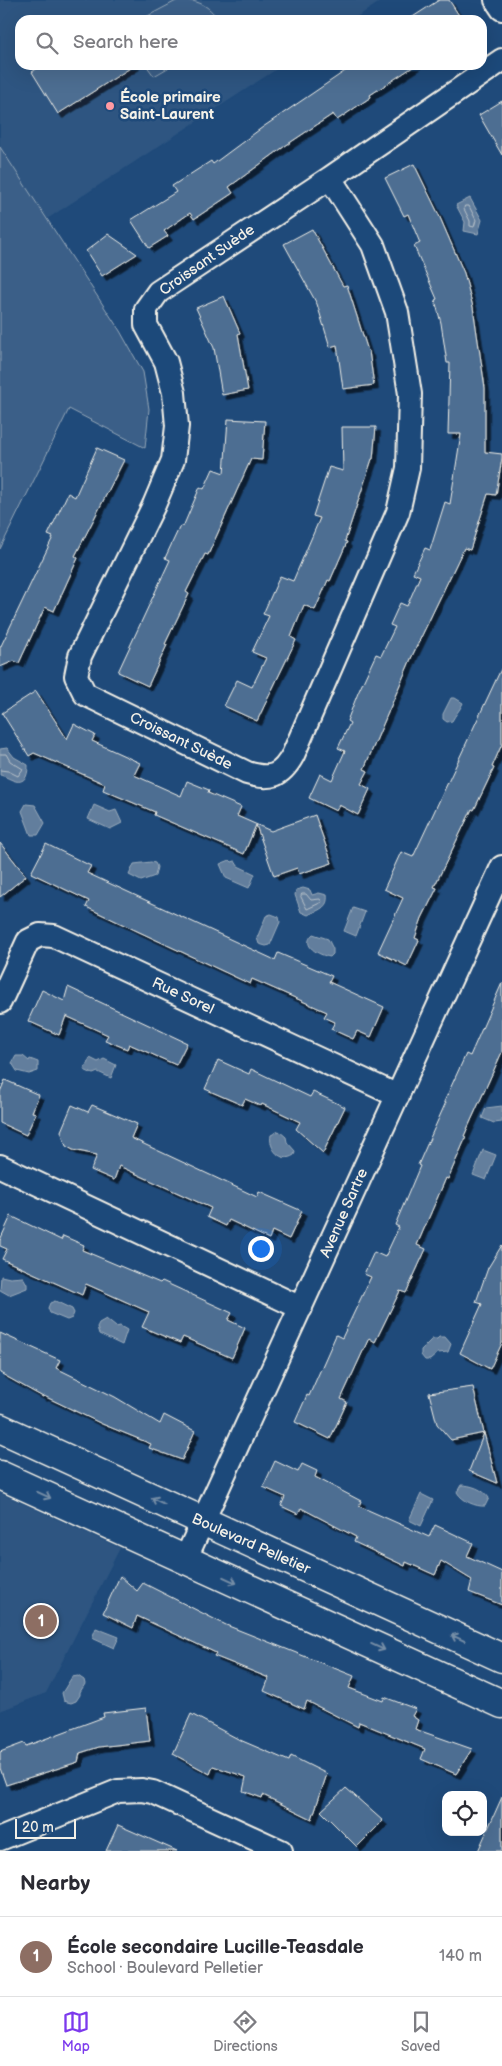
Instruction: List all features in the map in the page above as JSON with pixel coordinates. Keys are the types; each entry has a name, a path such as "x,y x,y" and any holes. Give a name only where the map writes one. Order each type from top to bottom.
{"street":[{"path":"496,0 502,9"},
{"name":"Croissant Suède","path":"330,178 373,245 396,312 410,394 408,468 398,512 293,755 288,765 280,773 268,777 258,776 246,774 86,694 76,676 80,656 154,505 173,460 177,426 174,393 166,362 146,325 146,309 158,292 330,178 502,60"},
{"name":"Avenue Sartre","path":"185,1560 502,866"},
{"name":"Rue Sorel","path":"0,1002 28,941 40,935 54,936 398,1096"},
{"path":"0,1166 301,1308"},
{"name":"Boulevard Pelletier","path":"0,1428 502,1658"},
{"path":"0,1475 502,1704"},
{"path":"0,1839 118,1791 142,1790 154,1792 281,1851"}],"shaded area":[{"name":"École primaire Saint-Laurent","path":"0,0 383,0 360,15 15,15 15,70 275,70 47,219 0,147"},
{"path":"178,0 202,4 214,15 150,15"},
{"path":"150,70 164,70 154,76"},
{"path":"0,147 120,331 143,372 149,409 145,448 69,409 0,549"},
{"path":"0,1493 120,1548 46,1693 0,1711"}],"water":[{"path":"470,198 482,220 478,234 464,231 465,222 456,205"},
{"path":"451,698 455,698 463,703 452,721 447,722 443,719 443,714"},
{"path":"7,748 14,757 28,765 27,775 23,780 14,781 0,775 0,749"},
{"path":"26,804 35,805 45,823 38,835 31,835 22,811"},
{"path":"94,805 110,812 116,810 122,823 110,829 88,819"},
{"path":"230,860 232,862 235,861 238,866 255,874 249,888 226,878 220,864"},
{"path":"155,863 157,867 155,876 141,881 129,875 134,864"},
{"path":"303,888 310,890 312,895 319,893 327,895 325,906 308,915 301,912 295,895 296,890"},
{"path":"353,908 365,912 356,936 344,931"},
{"path":"271,914 279,917 280,922 270,945 266,946 259,944 257,938 266,916"},
{"path":"313,934 328,939 333,949 333,954 330,957 312,949 309,942"},
{"path":"16,1056 23,1056 29,1061 30,1059 38,1062 38,1071 29,1074 17,1071 12,1063"},
{"path":"90,1058 98,1062 104,1059 116,1065 111,1078 98,1072 93,1074 84,1070"},
{"path":"502,1106 502,1122 494,1123 482,1118 486,1108"},
{"path":"279,1131 286,1137 287,1142 295,1151 294,1155 284,1158 276,1153 272,1145 271,1135"},
{"path":"483,1150 496,1155 486,1180 473,1175"},
{"path":"1,1276 10,1278 23,1277 27,1288 9,1295 0,1290"},
{"path":"55,1301 72,1309 74,1313 72,1318 67,1320 50,1313 48,1308 50,1303"},
{"path":"106,1319 116,1327 120,1326 127,1330 122,1345 99,1334 97,1327 99,1323"},
{"path":"445,1337 451,1344 448,1352 438,1353 430,1360 425,1360 421,1355 421,1350 432,1339"},
{"path":"461,1485 473,1487 483,1492 489,1498 485,1506 474,1504 462,1498 457,1492"},
{"path":"421,1494 433,1500 421,1526 409,1520"},
{"path":"96,1628 119,1637 114,1648 92,1638"},
{"path":"78,1676 84,1680 85,1684 80,1695 76,1701 71,1703 64,1701 62,1693 72,1677"}],"building":[{"path":"439,0 449,0 459,15 416,15"},
{"path":"35,70 127,70 58,114 32,72"},
{"path":"347,70 408,70 370,95 371,97 337,120 333,114 285,146 229,187 233,193 194,219 190,213 164,231 168,236 149,248 131,220 176,192 172,186 211,161 213,164 263,127"},
{"path":"502,101 502,155 479,115"},
{"path":"414,164 464,273 473,307 485,388 485,452 502,454 502,458 496,495 488,494 470,550 464,548 413,654 364,769 368,771 361,784 370,789 358,815 339,805 336,811 309,798 320,774 332,780 345,751 338,748 350,723 347,721 358,693 376,654 381,656 395,627 390,625 400,603 407,606 420,576 413,573 425,548 430,550 445,502 450,504 461,434 448,434 450,363 447,363 441,323 435,300 437,299 414,246 420,243 408,214 404,216 385,178"},
{"path":"312,229 343,286 347,285 369,351 374,385 343,389 337,345 330,347 317,304 284,244"},
{"path":"108,234 137,254 102,276 86,251"},
{"path":"224,296 240,333 238,334 248,390 222,395 214,348 196,308"},
{"path":"228,419 265,421 262,460 251,459 208,555 205,554 186,592 189,594 165,644 167,645 148,686 118,672 170,560 165,558 180,526 183,527 200,487 204,489 213,469 224,473"},
{"path":"342,427 376,427 373,459 345,541 347,542 330,581 328,580 315,610 304,605 291,637 296,640 257,721 224,706 237,680 252,687 266,658 252,652 269,616 263,614 280,576 293,581 320,518 313,516 329,467 343,471"},
{"path":"97,448 124,460 75,556 78,558 54,611 45,607 19,663 14,661 0,667 0,648 53,537 48,535 68,493 75,497"},
{"path":"502,667 502,744 492,767 494,768 434,887 437,888 422,918 415,938 419,940 407,966 378,952 403,898 384,889 401,852 413,857"},
{"path":"36,691 67,739 74,724 95,735 92,741 140,763 134,775 181,796 187,781 209,790 208,793 241,807 237,816 271,831 315,815 332,863 299,874 297,868 274,876 256,825 244,854 154,815 155,812 103,790 105,784 34,753 29,756 2,713"},
{"path":"0,843 26,876 0,897"},
{"path":"46,844 91,866 87,873 275,960 278,953 332,976 329,982 384,1007 371,1037 357,1031 353,1039 331,1029 335,1022 324,1017 327,1012 252,979 250,984 86,907 89,901 31,873"},
{"path":"502,983 502,1052 464,1136 466,1137 448,1179 446,1178 417,1245 426,1249 406,1293 400,1291 375,1342 369,1338 341,1399 347,1402 330,1439 295,1422 307,1395 309,1396 336,1335 342,1338 371,1277 364,1274 374,1252 385,1257 399,1227 395,1225 420,1166 418,1165 446,1102 444,1102 466,1054 470,1056"},
{"path":"68,987 187,1043 176,1065 129,1044 127,1049 105,1040 108,1035 66,1016 59,1035 28,1021 42,990 64,1001"},
{"path":"218,1060 249,1074 251,1069 310,1097 313,1092 345,1107 323,1153 296,1129 300,1122 262,1104 261,1106 245,1099 242,1105 205,1089"},
{"path":"5,1080 39,1095 32,1112 36,1113 26,1135 0,1123 0,1092"},
{"path":"72,1105 88,1112 92,1105 137,1124 131,1138 257,1197 259,1192 302,1211 289,1239 272,1231 269,1239 229,1220 226,1226 207,1217 211,1208 119,1166 114,1180 91,1170 97,1155 73,1150 66,1146 61,1131"},
{"path":"11,1216 61,1240 63,1236 84,1245 82,1250 160,1283 162,1281 232,1313 228,1320 245,1328 232,1358 183,1337 180,1343 142,1327 149,1312 86,1284 82,1295 2,1259 7,1249 0,1246 0,1240"},
{"path":"502,1245 502,1343 490,1369 460,1353 482,1304 476,1302 488,1268"},
{"path":"0,1333 60,1360 56,1368 115,1397 160,1424 164,1415 195,1431 182,1460 149,1448 151,1444 43,1397 0,1373"},
{"path":"473,1387 484,1433 451,1440 437,1424 429,1393"},
{"path":"484,1433 497,1483 469,1471"},
{"path":"275,1461 298,1472 302,1464 317,1471 315,1477 361,1501 359,1506 429,1537 435,1525 473,1543 467,1556 502,1572 502,1605 469,1592 472,1580 441,1561 435,1575 406,1562 405,1566 354,1542 356,1537 301,1508 298,1514 281,1506 285,1497 263,1487"},
{"path":"120,1576 137,1591 143,1583 226,1625 354,1676 349,1688 383,1701 384,1697 416,1709 412,1716 418,1720 415,1729 472,1749 456,1774 421,1759 425,1749 359,1722 358,1727 307,1701 304,1709 264,1691 269,1678 214,1656 216,1653 137,1616 133,1628 103,1613"},
{"path":"146,1708 150,1741 99,1747 80,1753 78,1762 6,1785 0,1768 0,1752 24,1743 26,1746 104,1717 103,1713"},
{"path":"191,1714 240,1740 289,1761 291,1756 327,1774 312,1819 263,1795 262,1798 243,1791 246,1777 213,1766 210,1774 173,1754"},
{"path":"346,1788 383,1821 357,1847 321,1811"},
{"path":"502,1797 502,1851 478,1851 485,1836 487,1836 487,1831"},
{"path":"118,1825 177,1851 106,1851"}],"place":[{"name":"École primaire Saint-Laurent","path":"110,106"},
{"name":"École secondaire Lucille-Teasdale","path":"41,1621"}]}
